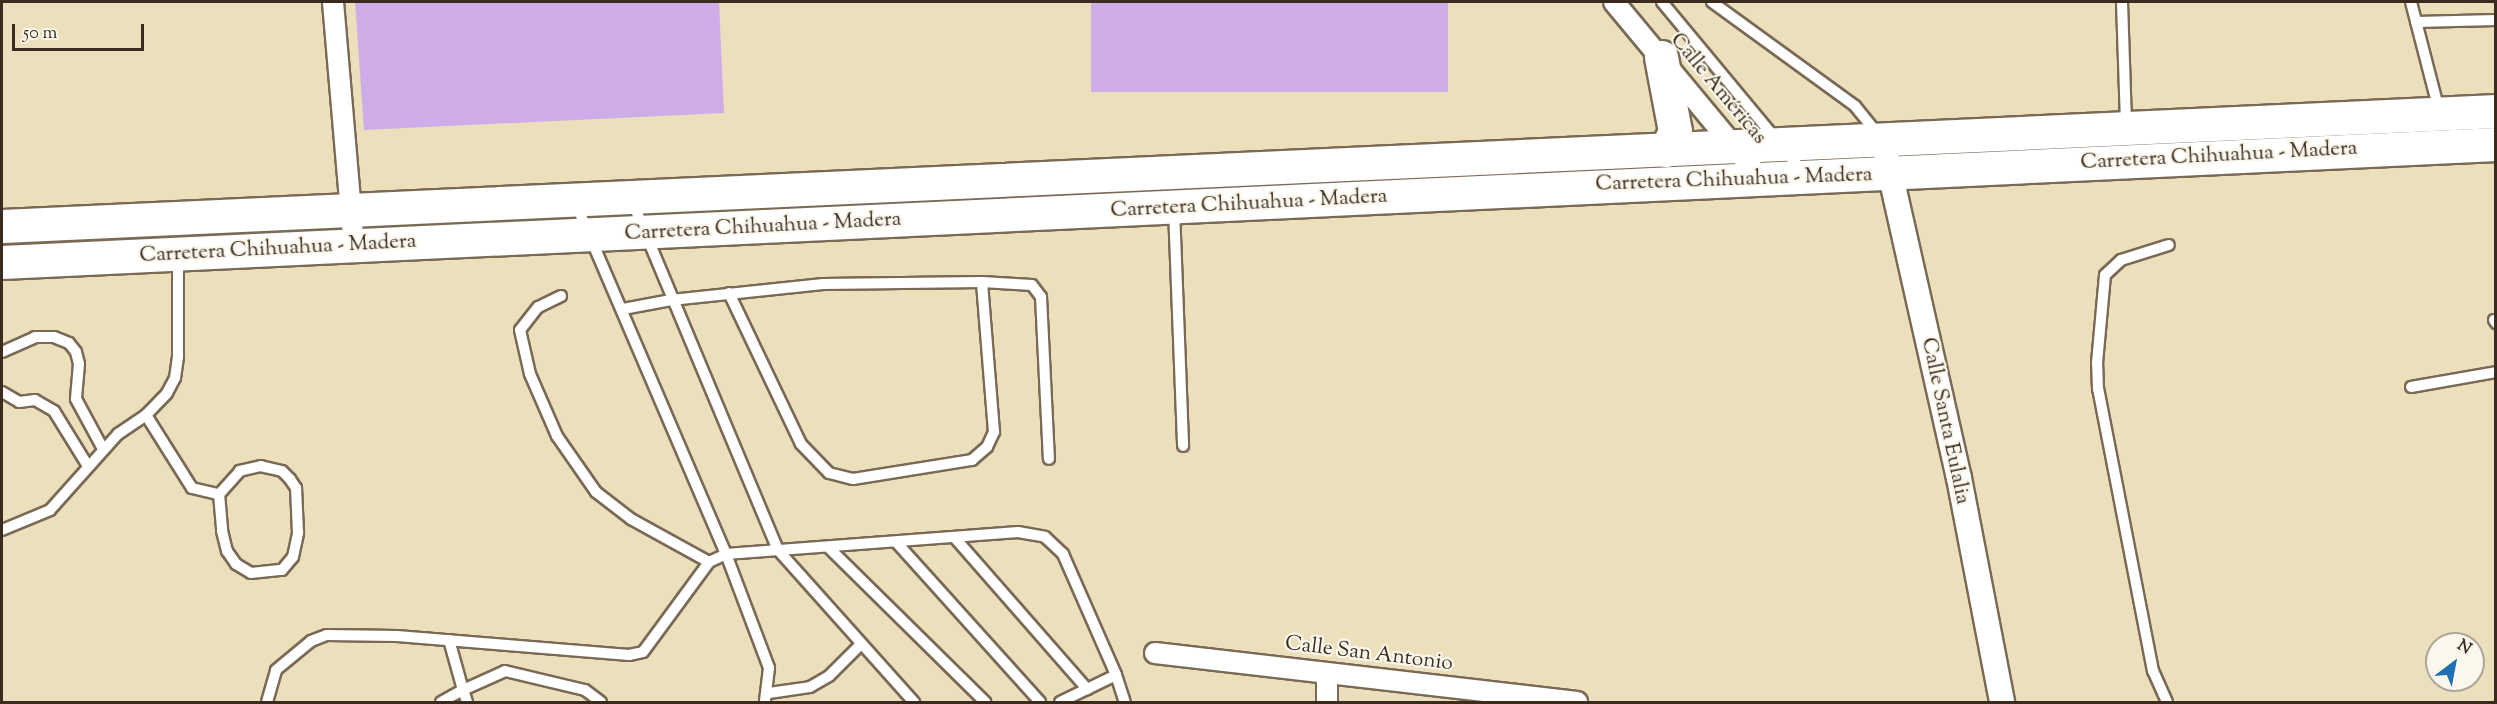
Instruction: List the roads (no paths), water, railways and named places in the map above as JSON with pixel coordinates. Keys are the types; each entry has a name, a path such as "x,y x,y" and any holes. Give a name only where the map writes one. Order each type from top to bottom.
{"highway":[{"path":"1661,57 1676,131 1666,150"},
{"name":"Carretera Chihuahua - Madera","path":"2,226 631,198 968,180 1173,191 1761,179 1891,174 2443,130 2496,111"},
{"name":"Carretera Chihuahua - Madera","path":"2,262 981,218 1173,191 1666,150 1883,141 2126,127 2443,130 2496,144"},
{"path":"968,180 964,202 981,218"},
{"path":"907,183 918,202 908,220"}],"street":[{"path":"333,2 354,245"},
{"name":"Calle Américas","path":"1614,2 1761,179"},
{"name":"Calle Santa Eulalia","path":"1883,141 1959,478 2002,702"},
{"name":"Calle San Antonio","path":"1155,653 1577,702"},
{"path":"1327,673 1327,702"}],"lane":[{"path":"1662,2 1807,177"},
{"path":"1712,2 1855,106 1883,141"},
{"path":"2122,2 2126,127"},
{"path":"2411,2 2443,130"},
{"path":"2416,22 2496,20"},
{"path":"1173,191 1183,446"},
{"path":"631,198 671,300 778,550 914,702"},
{"path":"575,200 726,554 766,655 767,698 810,687 829,676 861,644"},
{"path":"2167,702 2153,671 2098,389 2097,363 2105,275 2121,260 2169,245"},
{"path":"2,530 50,510 103,449 146,415 167,393 175,378 178,253"},
{"path":"729,293 801,444 829,473 853,479 972,460 987,447 994,432 982,282"},
{"path":"623,309 729,293 833,284 1024,283 1037,289 1041,297 1049,459"},
{"path":"561,296 529,315 520,330 520,339 530,374 557,436 596,492 631,519 709,562"},
{"path":"2,352 34,337 54,337 69,344 76,352 79,364 76,399 103,449"},
{"path":"2411,387 2496,372"},
{"path":"2,392 19,402 35,400 54,411 88,466"},
{"path":"146,415 192,488 219,494"},
{"path":"261,466 282,471 291,478 296,488 298,533 293,557 282,570 251,573 236,564 227,551 222,531 219,494 240,471 261,466"},
{"path":"267,702 276,670 311,641 327,635 449,640 629,655 643,652 709,562 726,554 897,543 1018,532 1045,537 1063,554 1116,675 1125,702"},
{"path":"955,538 1088,689"},
{"path":"897,543 1040,702"},
{"path":"828,547 985,702"},
{"path":"449,640 467,702"},
{"path":"441,702 499,672 512,671 585,690 601,702"},
{"path":"1060,702 1116,675"}]}
